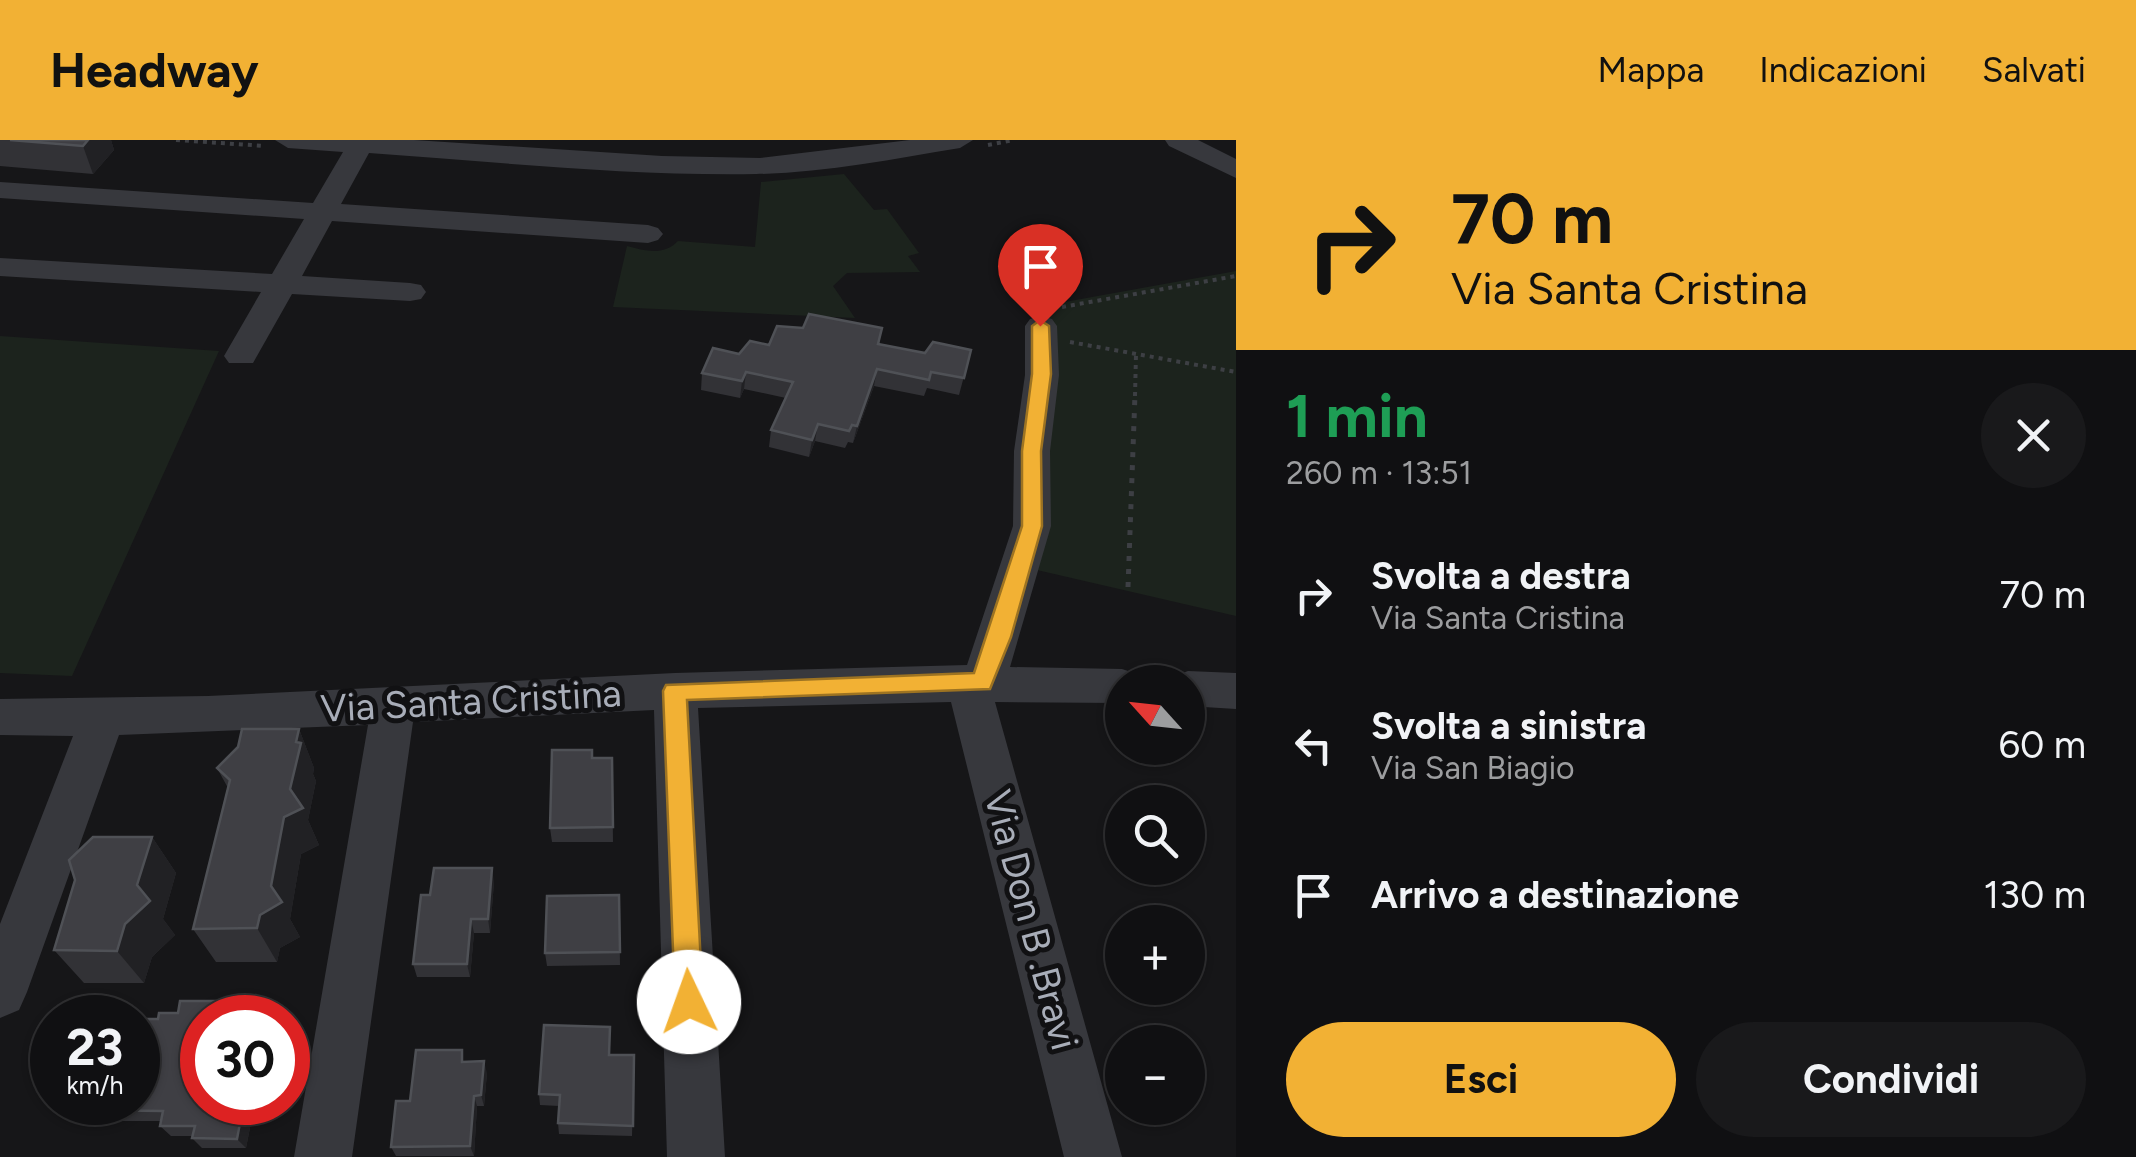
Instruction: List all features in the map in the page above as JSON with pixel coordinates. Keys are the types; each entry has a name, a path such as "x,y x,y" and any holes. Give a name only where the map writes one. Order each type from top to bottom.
{"street":[{"path":"288,140 760,166 861,156 960,140"},
{"path":"1182,141 1236,170"},
{"path":"241,356 365,144"},
{"path":"0,190 648,234"},
{"path":"0,267 410,292"},
{"path":"975,682 1000,637 1032,526 1032,451 1053,325"},
{"name":"Via Santa Cristina","path":"0,717 102,720 675,691 975,682 1105,686"},
{"name":"Via Don B .Bravi","path":"975,682 1092,1157"},
{"path":"1205,690 1236,692"},
{"path":"675,691 696,1157"},
{"path":"324,1157 393,705"},
{"path":"0,992 102,720"}],"path":[{"path":"1053,325 1236,276"},
{"path":"1053,325 1136,354 1236,372"},
{"path":"1128,587 1136,354"}],"shaded area":[{"path":"844,174 874,210 887,209 919,253 908,256 920,272 847,273 833,286 855,318 613,307 627,246 660,250 678,241 755,247 761,182"},
{"path":"1236,271 1236,616 1037,570 1048,305"},
{"path":"0,336 219,351 72,676 0,673"}],"building":[{"path":"10,140 88,140 83,146"},
{"path":"809,314 882,328 878,344 925,353 933,342 971,350 964,378 931,372 929,380 877,369 857,426 852,425 849,431 818,424 812,440 771,430 793,382 746,372 742,381 702,373 713,348 739,354 750,341 769,345 777,326 803,328"},
{"path":"242,729 299,729 296,742 301,743 290,789 303,808 284,817 271,886 282,902 260,915 257,928 193,929 230,780 217,768 238,747"},
{"path":"552,750 592,750 592,758 612,758 613,827 550,828"},
{"path":"93,837 152,837 137,885 150,901 125,924 117,951 54,950 75,880 69,860"},
{"path":"434,868 492,868 488,919 471,919 467,964 413,964 421,895 430,895"},
{"path":"619,895 620,952 545,953 547,896"},
{"path":"180,1001 180,1125 240,1125 237,1139 192,1138 195,1126 160,1126 160,1013 178,1013"},
{"path":"544,1025 610,1027 609,1055 634,1055 633,1126 558,1123 560,1095 539,1094"},
{"path":"416,1050 462,1050 462,1062 484,1061 481,1095 474,1096 470,1146 391,1147 396,1101 410,1101"}],"route":[{"path":"689,1002 675,691 982,682 1000,637 1032,526 1032,451 1042,374 1040,326"}]}
